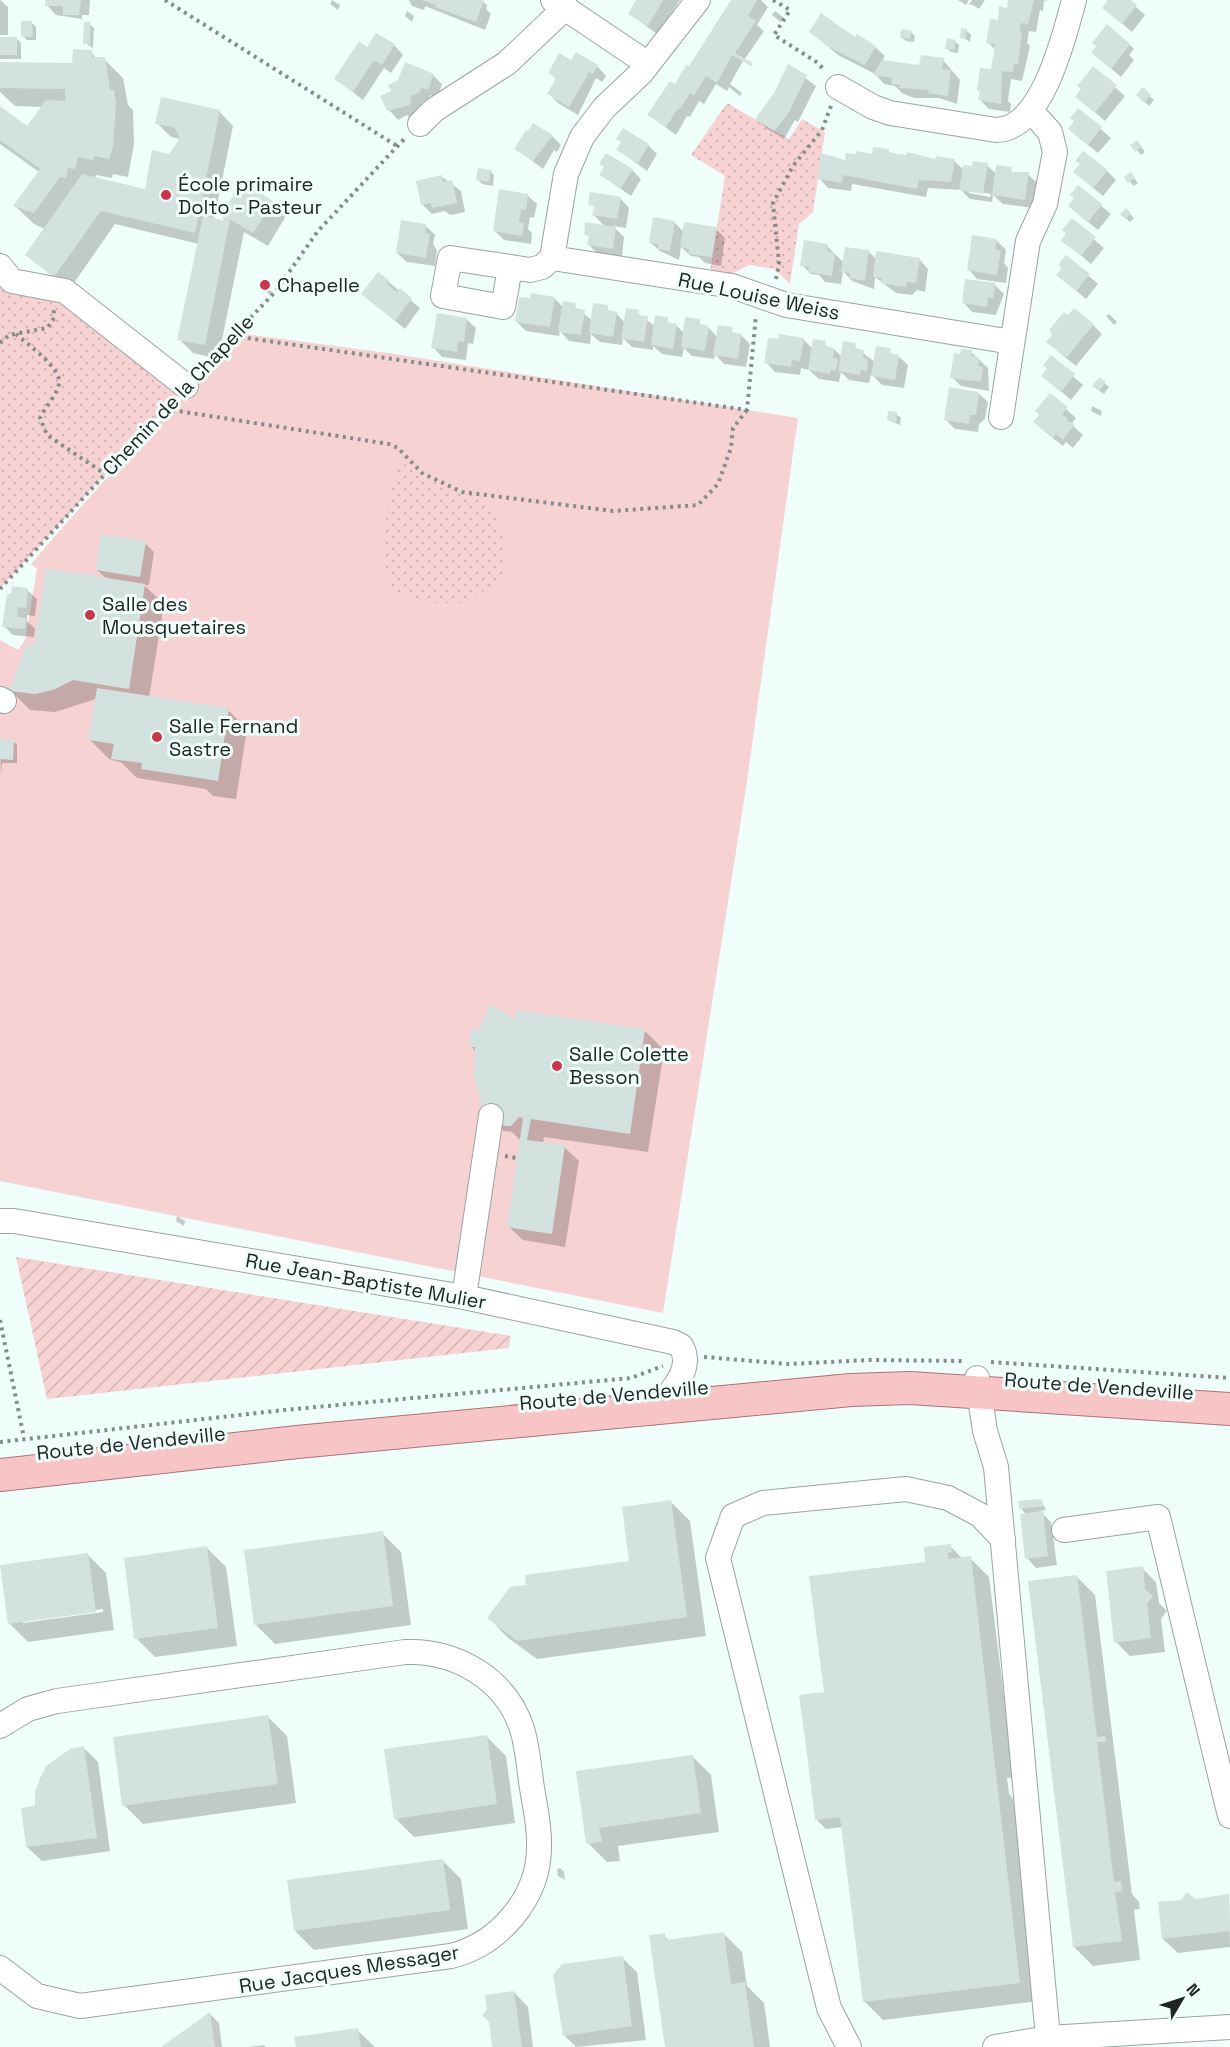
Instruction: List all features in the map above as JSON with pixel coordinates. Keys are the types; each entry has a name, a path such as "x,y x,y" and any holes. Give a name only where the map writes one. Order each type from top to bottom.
{"main road":[{"name":"Route de Vendeville","path":"0,1458 298,1425 872,1373 978,1386 1050,1399 1230,1409"},
{"name":"Route de Vendeville","path":"0,1475 150,1457 820,1392 978,1386 1230,1394"}],"street":[{"path":"510,268 536,270 552,258 566,174 573,153 598,115 648,64 698,0"},
{"path":"838,87 873,107 897,115 996,130 1014,127 1031,111 1053,64 1074,0"},
{"path":"420,124 434,111 507,63 559,4 648,64"},
{"path":"1000,417 1029,234 1045,204 1055,152 1050,132 1031,111"},
{"name":"Rue Louise Weiss","path":"552,258 732,286 766,297 1012,342"},
{"path":"0,266 12,281 65,291 186,386"},
{"path":"464,1297 491,1116"},
{"name":"Rue Jean-Baptiste Mulier","path":"0,1221 14,1221 464,1297 675,1343 684,1352 685,1360 680,1377 672,1390"},
{"path":"978,1386 985,1431 996,1467 1049,2042"},
{"path":"849,2047 829,2008 718,1558 733,1516 763,1503 906,1490 948,1498 980,1515 1003,1539"},
{"path":"1064,1530 1158,1517 1230,1816"},
{"name":"Rue Jacques Messager","path":"0,1726 28,1709 57,1701 405,1652 433,1652 456,1659 482,1674 501,1692 515,1714 525,1740 540,1846 530,1891 515,1914 481,1944 451,1956 86,2006 65,2005 37,1996 0,1968"},
{"path":"995,2047 1230,2027"}],"path":[{"path":"165,0 397,146"},
{"path":"165,409 389,444 398,448 422,473 462,492 613,511 698,505 718,484 731,448 734,428 747,410 766,297 779,264 773,203 793,166 822,130 838,87 818,63 774,35 790,10 773,0"},
{"name":"Chemin de la Chapelle","path":"0,589 275,292 318,231 420,124"},
{"path":"0,343 9,335 37,331 51,324 54,307 52,288"},
{"path":"16,334 45,359 59,376 59,386 40,418 47,435 105,474"},
{"path":"233,336 747,410"},
{"path":"0,1320 24,1438"}],"shaded area":[{"path":"727,103 789,139 802,119 825,132 813,212 799,224 790,284 775,269 749,265 730,275 710,272 725,176 691,155"},
{"path":"0,266 65,291 186,386 0,589"},
{"path":"245,334 388,353 798,418 746,788 663,1313 0,1181 0,640 18,650 25,640 37,569 31,564 136,447"},
{"path":"400,464 411,465 426,477 444,486 462,493 482,496 504,531 503,575 469,603 426,603 390,589 382,550 390,489"},
{"path":"16,1257 511,1336 509,1348 47,1399"}],"building":[{"path":"45,0 81,0 79,15 63,15 63,6 45,6"},
{"path":"422,0 484,0 476,22"},
{"path":"636,0 663,0 648,26 628,14"},
{"path":"731,0 757,0 748,16 756,21 735,53 753,63 751,66 732,55 717,83 706,76 694,95 690,93 680,109 678,108 666,127 647,115 670,81 675,84 686,65 689,66"},
{"path":"1008,0 1034,0 1028,24 1021,23 1019,31 1022,32 1018,64 1014,64 1013,72 1002,71 1001,104 978,100 980,68 991,69 995,44 986,43 990,19 998,20 999,6 1007,8"},
{"path":"1108,0 1131,0 1137,5 1122,24 1102,8"},
{"path":"821,13 855,37 857,34 876,46 865,65 827,46 809,32"},
{"path":"21,21 32,21 33,37 21,37"},
{"path":"84,22 90,22 90,44 83,44"},
{"path":"1107,24 1130,44 1111,69 1091,53 1096,46 1092,43"},
{"path":"961,28 967,29 966,39 960,38"},
{"path":"901,29 912,31 910,39 900,37"},
{"path":"376,33 395,44 382,65 374,60 353,92 334,79 359,41 367,47"},
{"path":"0,37 17,37 17,55 0,55"},
{"path":"947,38 956,40 954,50 945,49"},
{"path":"73,49 92,50 92,57 105,57 110,90 114,90 116,104 113,146 109,159 94,156 93,160 78,157 75,169 68,168 66,178 60,177 34,213 13,206 40,169 0,140 0,106 27,126 46,100 65,101 65,89 0,88 0,62 72,63"},
{"path":"576,52 598,65 593,74 589,72 569,107 547,94 556,78 548,73 559,53 571,60"},
{"path":"921,55 944,58 942,69 951,70 948,96 928,93 929,90 899,88 900,85 891,84 892,78 873,75 882,60 919,65"},
{"path":"405,62 434,74 428,90 421,87 420,92 411,96 410,105 387,111 380,96 391,91 388,85 398,80"},
{"path":"788,64 807,75 788,114 774,131 755,119 774,93"},
{"path":"1093,66 1117,85 1095,113 1075,97 1081,89 1077,86"},
{"path":"1143,87 1151,95 1144,103 1136,95"},
{"path":"161,97 220,110 195,233 101,211 54,277 25,255 82,174 145,189 152,150 169,154 180,138 174,127 155,124"},
{"path":"1078,108 1102,127 1088,145 1068,129 1074,121 1070,118"},
{"path":"533,123 553,135 533,161 514,149"},
{"path":"623,128 649,144 638,163 616,150 621,142 616,139"},
{"path":"1137,140 1142,147 1135,152 1130,145"},
{"path":"873,147 889,149 889,152 897,154 906,155 907,152 935,159 936,156 955,159 951,182 919,180 917,189 843,175 842,183 817,179 821,153 845,160 846,153 856,154 856,151 872,154"},
{"path":"1083,151 1108,170 1093,188 1073,172 1080,164 1075,161"},
{"path":"606,153 633,169 621,188 599,175 604,167 599,164"},
{"path":"973,161 988,163 983,194 959,190 963,165 972,166"},
{"path":"996,165 1012,167 1011,172 1029,172 1025,200 992,195"},
{"path":"478,168 491,170 489,182 476,180"},
{"path":"1131,172 1135,178 1128,183 1124,177"},
{"path":"442,175 443,182 452,180 457,203 432,208 431,203 421,205 416,181"},
{"path":"242,181 273,201 253,233 230,219 205,345 177,340 203,216 223,220 222,214"},
{"path":"1078,185 1102,204 1088,222 1068,206 1074,198 1070,195"},
{"path":"499,189 528,194 526,210 521,209 519,222 524,223 522,236 493,231"},
{"path":"590,192 621,197 617,219 592,215 594,206 588,205"},
{"path":"1126,208 1131,213 1125,219 1120,214"},
{"path":"653,217 675,221 670,251 658,249 658,244 649,243"},
{"path":"1072,218 1096,237 1081,256 1061,241 1066,233 1062,230"},
{"path":"401,220 426,224 425,233 430,234 426,258 396,253"},
{"path":"585,222 616,227 613,249 587,245 589,236 584,235"},
{"path":"684,222 717,227 712,257 688,254 689,249 680,247"},
{"path":"972,235 997,239 995,250 1001,250 997,275 967,270"},
{"path":"804,240 828,244 827,251 835,253 832,276 808,272 809,267 800,266"},
{"path":"845,247 869,250 865,281 850,278 850,273 841,272"},
{"path":"876,251 920,258 916,283 907,282 906,287 883,284 881,283 882,278 873,277"},
{"path":"1066,255 1090,274 1076,291 1056,275 1062,268 1058,265"},
{"path":"378,272 389,280 387,284 397,292 400,288 412,298 395,321 361,294"},
{"path":"965,279 996,283 993,298 988,298 987,307 962,303"},
{"path":"531,293 555,297 550,327 515,322 519,297 530,298"},
{"path":"563,301 576,303 575,308 585,310 581,335 558,332"},
{"path":"593,303 608,305 608,310 617,312 613,337 589,333"},
{"path":"626,308 639,310 638,315 648,316 644,342 621,338"},
{"path":"1074,308 1094,324 1066,358 1046,342 1052,335 1049,330 1064,312 1068,315"},
{"path":"437,313 467,318 464,342 458,341 457,352 431,348"},
{"path":"655,315 668,317 668,322 677,324 673,349 651,345"},
{"path":"685,317 700,319 700,324 709,326 705,351 681,347"},
{"path":"718,325 733,327 732,332 741,334 738,359 713,355"},
{"path":"779,334 804,338 800,361 792,360 791,367 764,363 768,338 778,339"},
{"path":"813,339 826,341 825,346 834,348 833,358 838,359 836,371 831,370 830,374 808,370"},
{"path":"843,341 856,343 855,348 864,350 863,358 868,359 867,371 861,370 860,375 838,371"},
{"path":"876,346 891,348 890,353 899,355 895,380 871,376"},
{"path":"961,349 972,350 971,356 979,357 978,366 983,367 981,382 950,378 954,353 960,354"},
{"path":"1051,355 1075,374 1061,392 1041,376 1047,369 1043,365"},
{"path":"1099,377 1106,382 1099,391 1092,386"},
{"path":"949,387 979,392 976,415 970,415 969,424 944,420"},
{"path":"1050,393 1068,407 1062,414 1068,419 1067,421 1075,424 1063,440 1056,434 1053,438 1033,422 1039,415 1035,411"},
{"path":"888,411 897,412 896,422 887,420"},
{"path":"101,534 146,541 140,577 96,570"},
{"name":"Salle des Mousquetaires","path":"46,568 145,584 129,689 73,680 53,690 35,694 9,691 26,645 34,646"},
{"path":"12,586 28,588 26,608 18,607 17,617 26,618 25,629 2,627 7,594 11,594"},
{"name":"Salle Fernand Sastre","path":"97,688 229,708 218,781 141,769 142,763 111,759 114,744 88,740"},
{"path":"0,739 14,740 13,760 0,759"},
{"name":"Salle Colette Besson","path":"490,1004 515,1019 516,1010 645,1029 630,1134 531,1119 527,1140 565,1145 552,1234 507,1227 523,1118 519,1117 511,1126 505,1126 484,1113 474,1076 475,1047 469,1047 471,1029 479,1030"},
{"path":"1042,1499 1043,1506 1019,1509 1018,1501"},
{"path":"671,1500 687,1617 517,1641 487,1618 510,1587 526,1585 525,1575 629,1561 622,1507"},
{"path":"1043,1511 1048,1556 1025,1559 1020,1514"},
{"path":"383,1531 393,1606 254,1625 244,1550"},
{"path":"951,1544 952,1552 948,1553 948,1559 971,1556 1020,1983 863,2002 840,1817 815,1820 799,1695 824,1692 809,1576 925,1562 924,1547"},
{"path":"207,1546 218,1628 134,1639 124,1558"},
{"path":"88,1553 96,1612 8,1624 0,1565"},
{"path":"1143,1566 1145,1589 1153,1596 1147,1604 1151,1638 1114,1643 1106,1571"},
{"path":"1077,1575 1097,1737 1105,1736 1106,1742 1097,1742 1114,1882 1121,1881 1122,1891 1115,1892 1122,1941 1073,1947 1028,1581"},
{"path":"268,1715 278,1784 122,1806 113,1737"},
{"path":"487,1735 497,1804 394,1819 384,1749"},
{"path":"84,1746 97,1838 26,1847 21,1808 35,1806 35,1791 46,1766 70,1749"},
{"path":"693,1755 701,1813 599,1828 602,1842 586,1844 576,1771"},
{"path":"443,1859 450,1910 294,1931 287,1880"},
{"path":"1187,1892 1195,1899 1229,1894 1230,1931 1162,1939 1158,1902 1181,1900"},
{"path":"724,1932 731,1984 745,1982 754,2047 665,2047 649,1935 665,1933 666,1940"},
{"path":"623,1956 632,2026 563,2036 553,1975 562,1964"},
{"path":"514,1991 522,2047 492,2047 489,2022 482,2015 487,2010 485,1995"},
{"path":"210,2012 215,2047 161,2047"},
{"path":"358,2028 361,2047 296,2047 294,2037"}],"place":[{"name":"École primaire Dolto - Pasteur","path":"166,195"},
{"name":"Chapelle","path":"265,285"},
{"name":"Salle des Mousquetaires","path":"90,615"},
{"name":"Salle Fernand Sastre","path":"157,737"},
{"name":"Salle Colette Besson","path":"557,1066"}]}
